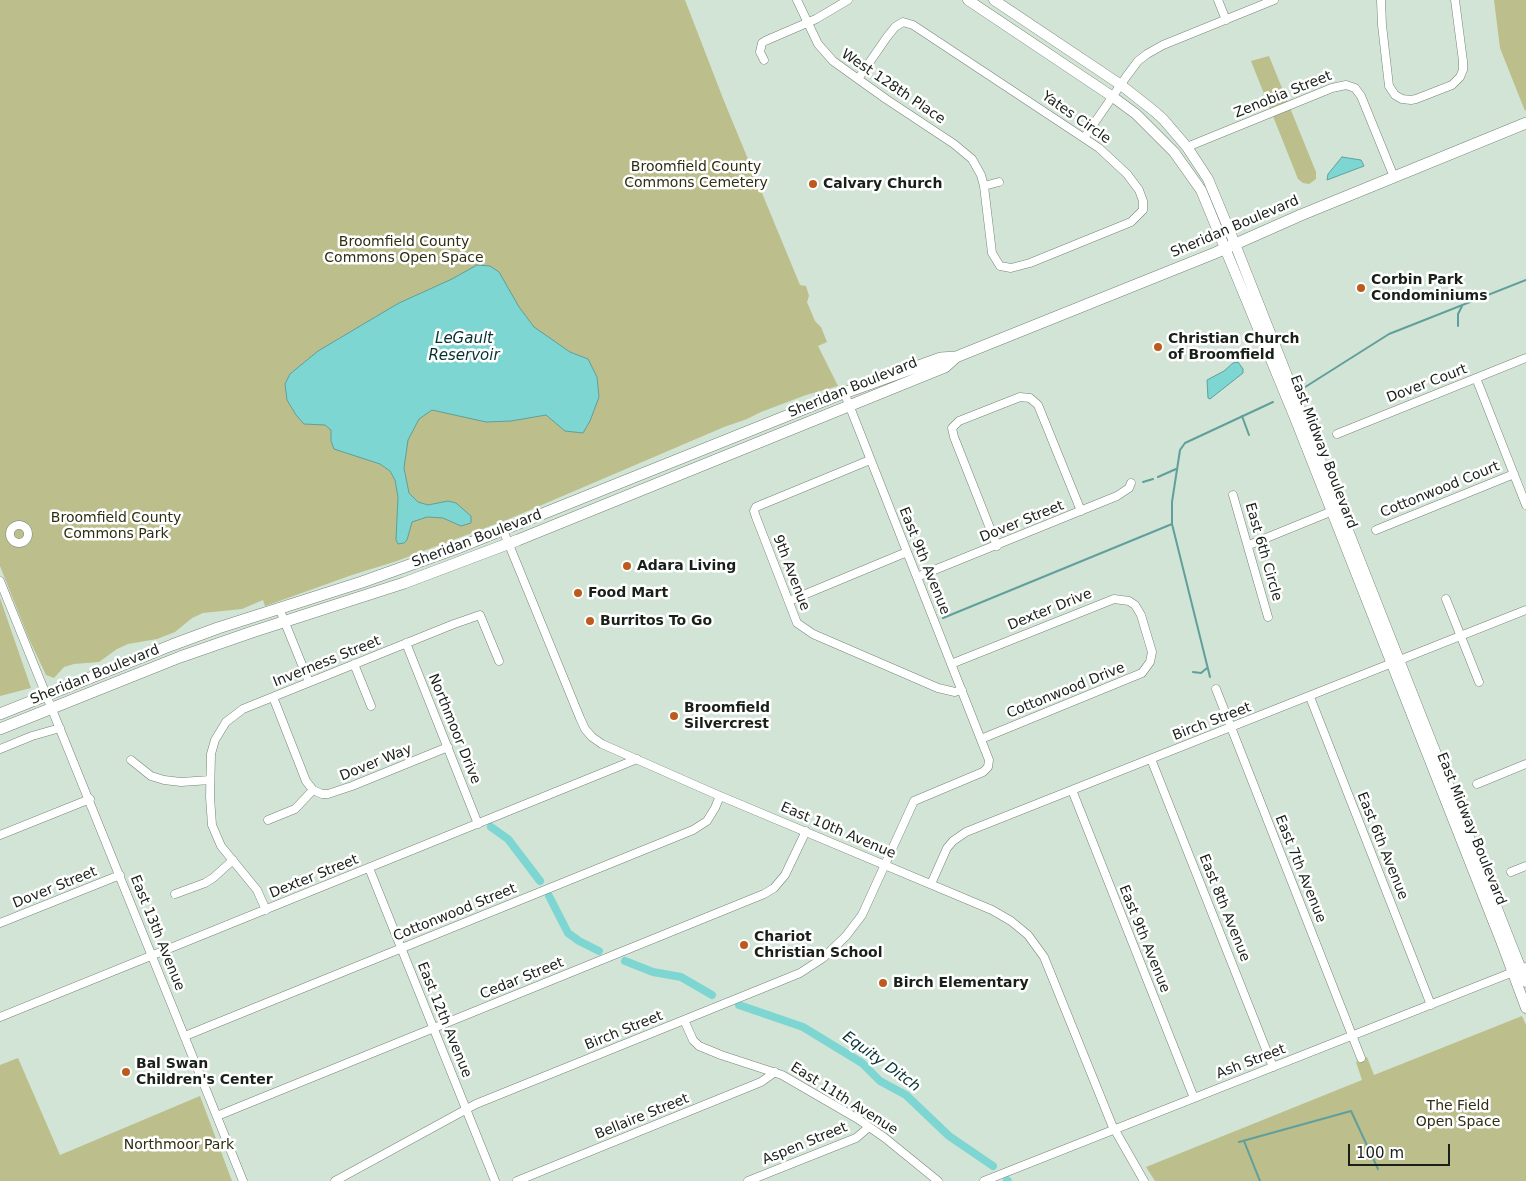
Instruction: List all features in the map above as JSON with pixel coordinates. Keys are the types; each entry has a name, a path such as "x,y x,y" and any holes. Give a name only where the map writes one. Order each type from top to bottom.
{"main road":[{"name":"East Midway Boulevard","path":"968,0 1113,97 1146,123 1185,165 1202,190 1231,246"},
{"name":"East Midway Boulevard","path":"994,0 1121,85 1163,119 1187,147 1208,179 1231,246 1395,663 1526,982"},
{"name":"Sheridan Boulevard","path":"0,714 172,645 412,565 844,392 941,358 956,357 1231,246 1526,123"},
{"name":"Sheridan Boulevard","path":"0,729 180,657 284,621 404,583 508,543 945,367 956,357"},
{"name":"East Midway Boulevard","path":"1520,970 1526,1008"}],"street":[{"name":"West 128th Place","path":"798,0 818,44 828,57 965,152 976,166 984,186 990,246 993,257 1002,266"},
{"path":"764,60 760,52 762,43 807,23 848,0"},
{"path":"1218,0 1226,20"},
{"path":"1084,138 1138,62 1156,49 1274,0"},
{"path":"1381,0 1389,86 1395,94 1411,100 1452,85 1460,77 1463,70 1463,61 1456,0"},
{"name":"Yates Circle","path":"858,79 902,19 928,33 1084,138 1114,161 1139,190 1146,212 1131,222 1030,263 1012,268 1002,266"},
{"name":"Zenobia Street","path":"1187,147 1332,88 1346,85 1355,88 1361,96 1394,177"},
{"path":"984,186 999,182"},
{"path":"996,274 1002,266"},
{"name":"Dover Court","path":"1337,434 1526,358"},
{"path":"1476,378 1526,505"},
{"name":"East 9th Avenue","path":"844,392 981,739"},
{"path":"997,546 954,437 952,428 959,421 1020,397 1030,398 1038,405 1081,512"},
{"name":"9th Avenue","path":"870,460 756,507 754,511 797,624 814,634 938,688 955,692 962,690"},
{"name":"Cottonwood Court","path":"1376,530 1514,474"},
{"name":"Dover Street","path":"917,577 1081,512 1117,496 1129,488 1131,484"},
{"name":"East 6th Circle","path":"1233,495 1249,545 1268,617"},
{"path":"1249,545 1336,510"},
{"name":"East 10th Avenue","path":"503,530 586,729 602,744 720,796 931,884 1003,916 1020,928 1037,946 1047,964 1114,1129 1144,1181"},
{"path":"788,601 907,552"},
{"name":"East 13th Avenue","path":"0,581 45,696 90,799 243,1181"},
{"name":"Dexter Drive","path":"951,664 1114,598 1122,598 1135,605 1145,627"},
{"path":"1446,599 1479,682"},
{"path":"279,608 309,682"},
{"name":"Birch Street","path":"931,884 947,848 960,836 1526,610"},
{"name":"Inverness Street","path":"210,780 210,761 215,740 226,722 243,709 480,615 499,661"},
{"name":"Cottonwood Drive","path":"981,739 1142,673 1150,662 1152,652 1145,627"},
{"name":"Northmoor Drive","path":"406,643 478,824"},
{"path":"354,664 371,706"},
{"name":"East 7th Avenue","path":"1216,689 1361,1058"},
{"name":"East 6th Avenue","path":"1310,696 1431,1005"},
{"path":"268,820 295,809 313,790 306,781 273,697"},
{"path":"0,749 32,736 60,728"},
{"name":"Birch Street","path":"334,1181 466,1109 800,972 823,958 840,944 858,920 914,801 985,771 989,760 981,739"},
{"name":"Dover Way","path":"313,790 322,794 336,792 448,747"},
{"name":"Dexter Street","path":"0,1017 636,759"},
{"name":"East 8th Avenue","path":"1151,759 1273,1066"},
{"path":"131,760 151,776 164,780 181,782 210,780 212,825 221,846 257,890 266,910"},
{"path":"1477,784 1526,764"},
{"name":"East 9th Avenue","path":"1072,790 1194,1098"},
{"name":"Cottonwood Street","path":"185,1036 693,830 707,821 716,808 720,796"},
{"path":"0,835 90,799"},
{"name":"Cedar Street","path":"217,1116 764,894 774,888 785,875 806,831"},
{"path":"175,894 205,883 232,860"},
{"path":"1511,872 1526,866"},
{"name":"East 12th Avenue","path":"369,868 495,1181"},
{"name":"Dover Street","path":"0,924 120,875"},
{"name":"Ash Street","path":"984,1181 1520,970"},
{"name":"East 11th Avenue","path":"684,1020 693,1040 704,1049 782,1075 869,1127 938,1181"},
{"name":"Bellaire Street","path":"517,1181 761,1082 775,1072"},
{"name":"Aspen Street","path":"748,1181 856,1138 869,1127"}],"green space":[{"name":"Broomfield County Commons Open Space","path":"0,0 685,0 724,101 800,285 806,286 809,296 807,302 827,342 818,346 838,386 806,395 761,412 509,519 397,561 265,606 263,600 242,609 203,613 192,618 175,632 157,639 128,644 117,649 99,662 74,664 64,667 54,678 46,675 29,639 0,566"},
{"path":"1494,0 1526,0 1525,111 1500,48"},
{"path":"1269,56 1316,172 1316,179 1309,184 1303,183 1298,179 1251,61"},
{"path":"0,598 31,688 0,696"},
{"name":"The Field Open Space","path":"1522,1016 1526,1025 1526,1181 1155,1181 1146,1167 1362,1080 1356,1062 1367,1057 1374,1075"},
{"name":"Northmoor Park","path":"18,1058 60,1155 200,1096 232,1181 0,1181 0,1065"}],"water":[{"path":"1342,157 1361,160 1364,166 1327,180 1328,174"},
{"name":"LeGault Reservoir","path":"477,265 490,266 499,272 519,307 534,327 570,352 588,359 597,377 599,397 590,421 583,433 565,431 546,415 511,421 486,422 432,410 419,419 408,440 404,468 409,493 418,502 428,505 448,501 456,503 471,516 471,523 461,526 443,518 427,517 412,522 407,540 404,543 398,544 396,540 398,497 395,480 390,471 380,464 334,449 331,441 331,430 325,425 304,424 296,415 287,400 285,384 290,374 318,351 399,303 452,279"},
{"path":"1238,362 1243,369 1243,373 1210,399 1208,398 1207,380 1224,371 1233,363"}],"waterway":[{"path":"1302,389 1389,334 1526,280"},
{"path":"1458,326 1458,314 1462,306"},
{"path":"1210,677 1172,524 1172,502 1180,450 1185,443 1273,402"},
{"path":"1242,416 1249,435"},
{"path":"1158,477 1176,469"},
{"path":"1143,482 1153,479"},
{"path":"943,618 1172,524"},
{"path":"1193,672 1201,673 1207,668"},
{"name":"Equity Ditch","path":"491,827 508,839 540,881"},
{"name":"Equity Ditch","path":"549,896 568,933 599,951"},
{"name":"Equity Ditch","path":"625,961 653,972 681,977 712,995"},
{"name":"Equity Ditch","path":"739,1005 803,1027 862,1063 880,1081 906,1095 949,1136 993,1166"},
{"path":"1239,1142 1351,1111 1378,1169"},
{"path":"1244,1141 1260,1181"}],"place":[{"name":"Calvary Church","path":"813,184"},
{"name":"Corbin Park Condominiums","path":"1361,288"},
{"name":"Christian Church of Broomfield","path":"1158,347"},
{"name":"Adara Living","path":"627,566"},
{"name":"Food Mart","path":"578,593"},
{"name":"Burritos To Go","path":"590,621"},
{"name":"Broomfield Silvercrest","path":"674,716"},
{"name":"Chariot Christian School","path":"744,945"},
{"name":"Birch Elementary","path":"883,983"},
{"name":"Bal Swan Children's Center","path":"126,1072"}],"park label":[{"name":"Broomfield County Commons Cemetery","path":"696,176"},
{"name":"Broomfield County Commons Park","path":"116,526"}]}
